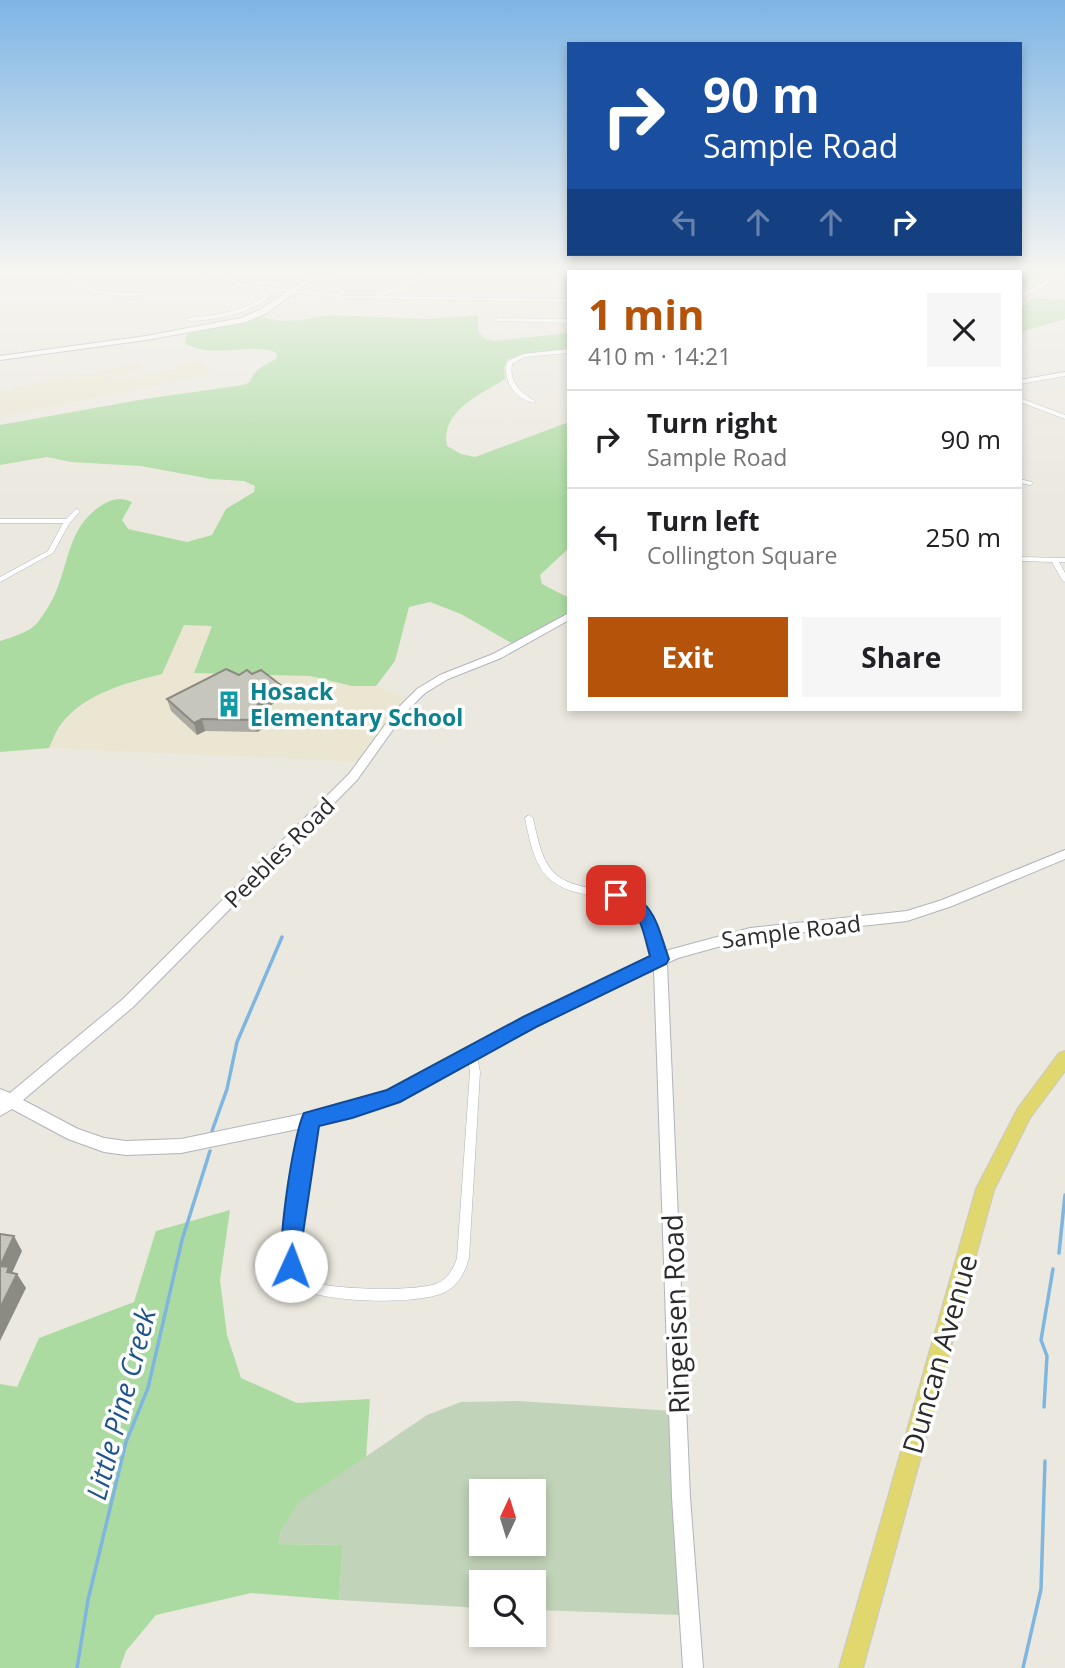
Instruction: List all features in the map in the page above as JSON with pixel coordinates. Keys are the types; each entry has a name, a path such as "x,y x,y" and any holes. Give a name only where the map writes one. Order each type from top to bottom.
{"main road":[{"name":"Duncan Avenue","path":"851,1668 985,1189 1024,1113 1065,1058"}],"street":[{"path":"0,358 81,347"},
{"path":"533,402 514,388 508,376 509,363 523,356 567,351"},
{"path":"1022,382 1065,374"},
{"path":"1022,401 1065,417"},
{"path":"1022,482 1030,484"},
{"path":"0,580 51,552 67,521 77,511"},
{"path":"0,521 67,521"},
{"path":"1022,559 1065,560"},
{"path":"1055,560 1065,580"},
{"name":"Peebles Road","path":"4,1102 128,1003 353,777 400,712 421,691 444,677 507,651 567,617"},
{"path":"529,818 538,856 547,872 567,886 616,895 637,905 650,925 660,959"},
{"name":"Sample Road","path":"4,1102 82,1137 126,1148 181,1146 352,1110 393,1096 540,1017 660,959 711,941 750,933 907,916 947,903 1065,854"},
{"name":"Ringeisen Road","path":"660,959 681,1497 693,1668"},
{"path":"310,1119 291,1240 291,1266 297,1277 310,1287 334,1292 412,1294 438,1290 458,1274 464,1248 475,1072 472,1054"}],"shaded area":[{"path":"200,360 211,374 0,417 0,391 13,392 12,388 89,373 91,376 97,375 96,371 139,363 142,370 108,377 111,381 179,368 178,365"},
{"path":"184,625 212,625 194,673 310,676 352,686 376,686 411,700 365,762 49,748 62,723 89,700 118,685 162,674"}],"green space":[{"path":"195,347 567,347 567,350 520,355 507,360 504,368 505,379 464,405 450,423 446,434 447,446 461,454 475,457 567,423 567,550 540,575 542,584 567,597 567,613 513,644 461,614 430,602 409,607 395,661 376,686 352,686 310,676 194,673 212,626 184,625 162,674 121,686 83,704 60,726 49,748 0,752 0,641 26,631 40,619 55,594 71,545 82,523 110,501 128,500 132,502 122,520 128,529 187,542 212,535 226,509 254,492 255,486 244,481 211,479 141,466 71,462 47,457 0,465 0,425 145,399 243,385 250,382 260,368 276,359 277,353 256,349 222,351"},
{"path":"230,1210 220,1280 227,1335 241,1378 297,1403 370,1399 366,1458 342,1474 281,1530 279,1544 343,1545 339,1600 251,1593 156,1615 126,1651 120,1668 0,1668 0,1384 17,1387 39,1338 134,1302 156,1231"},
{"path":"518,1401 672,1411 682,1615 546,1610 546,1570 469,1570 469,1607 339,1600 343,1545 279,1544 281,1530 299,1502 427,1415 461,1402"}],"building":[{"name":"Hosack Elementary School","path":"226,669 239,675 247,670 252,674 261,670 282,686 259,698 257,708 265,714 255,720 202,719 194,723 167,699"},
{"path":"0,1234 14,1236 0,1266"},
{"path":"0,1266 9,1267 7,1272 17,1274 0,1308"}],"waterway":[{"name":"Little Pine Creek","path":"212,1131 227,1089 237,1042 282,937"},
{"name":"Little Pine Creek","path":"77,1668 88,1600 126,1442 148,1388 182,1240 210,1151"},
{"path":"1059,1253 1065,1195"},
{"path":"1044,1407 1047,1356 1041,1340 1053,1269"},
{"path":"1023,1668 1041,1589 1045,1461"}],"place":[{"name":"Hosack Elementary School","path":"229,704"}],"route":[{"path":"291,1266 291,1240 310,1119 352,1110 393,1096 529,1022 660,959 656,941 643,912 627,898 616,895"}]}
